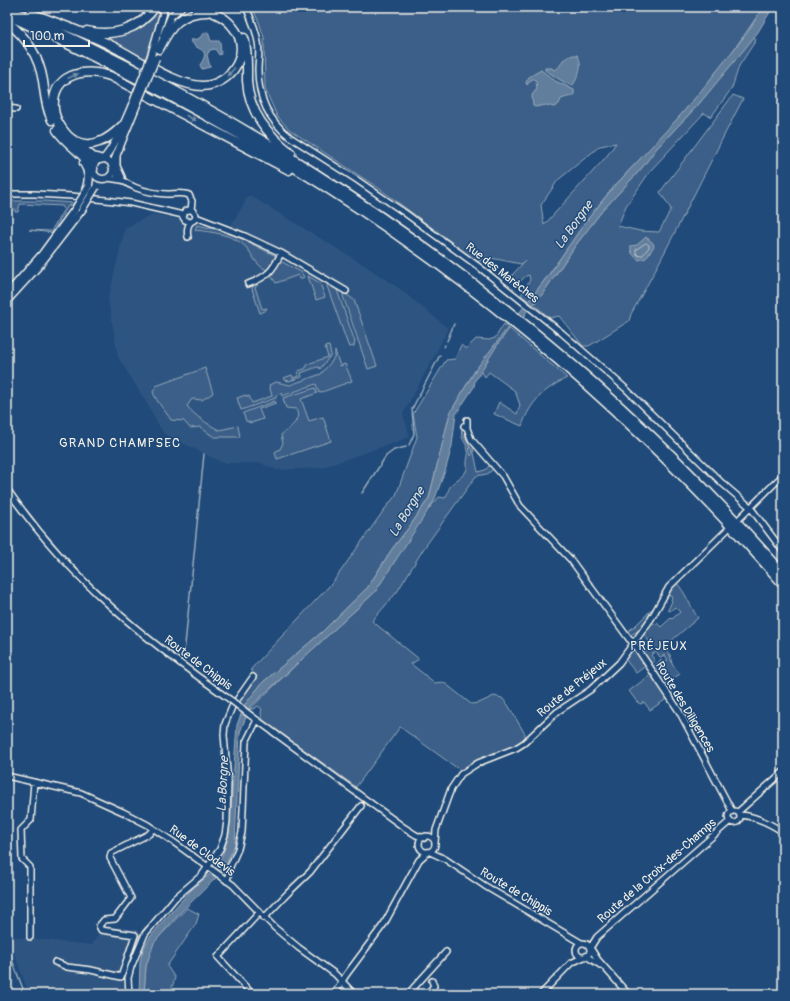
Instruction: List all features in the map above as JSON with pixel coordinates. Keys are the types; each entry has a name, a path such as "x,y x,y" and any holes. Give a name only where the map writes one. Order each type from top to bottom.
{"highway":[{"path":"15,7 110,45 177,80 190,84 203,86 218,83 228,76 235,67 240,53 240,42 235,29 212,9 193,13 179,20 171,28 160,49"},
{"path":"59,24 94,33 116,33 140,23 155,7"},
{"path":"196,7 224,12 233,19 243,34 246,48 249,93 253,108 260,122 275,139 314,172"},
{"path":"7,8 82,43 165,85 240,127 314,172 392,224 481,293 620,406 731,516 783,573"},
{"path":"7,15 90,55 191,108 277,157 348,202 481,293"},
{"path":"7,22 22,35 34,53 41,72 51,119 60,134 92,156 102,159"},
{"path":"90,187 88,170 63,130 55,115 53,106 55,94 62,83 72,75 85,72 103,73 121,80 348,202"},
{"path":"73,144 97,143 108,138 122,126"},
{"path":"73,144 87,159 93,171"},
{"path":"550,349 664,457 733,528 783,584"}],"main road":[{"path":"153,57 160,49 172,14 181,7"},
{"path":"7,294 42,254 90,187 111,175 118,151 153,57 163,9"},
{"path":"7,301 38,267 82,210 90,187 95,164 108,154 136,101"},
{"path":"102,159 109,161 113,167"},
{"path":"93,171 97,177 105,178"}],"street":[{"name":"Rue des Marèches","path":"246,7 253,22 258,42 258,80 262,101 267,112 281,130 405,213 505,287 562,333 625,388 722,483 750,508 783,551"},
{"path":"7,108 16,108"},
{"path":"118,151 118,172 130,185"},
{"path":"113,167 121,180"},
{"path":"105,178 121,180 130,185 158,193 187,194 192,201 190,210"},
{"path":"7,194 72,196 131,203 183,215"},
{"path":"183,215 185,211 190,210"},
{"path":"190,210 194,212 196,217 245,236 281,253 346,291"},
{"path":"183,215 185,220 190,222"},
{"path":"188,237 187,233 190,222 194,221 196,217"},
{"path":"248,284 262,278 267,274 274,267 281,253"},
{"name":"Route des Diligences","path":"467,420 465,427 471,439 503,476 520,506 571,560 613,618 633,642 679,711 732,811"},
{"path":"740,518 783,475"},
{"name":"Route de Chippis","path":"7,489 49,544 80,578 105,602 151,641 402,826 416,835 431,838 440,852 455,865 485,886 568,936 582,942"},
{"name":"Route de Préjeux","path":"435,843 437,826 451,789 461,774 478,763 509,752 524,743 557,712 590,690 602,679 619,663 651,619 669,587 727,530"},
{"path":"129,994 128,978 145,934 175,898 202,875 220,849 225,835 228,782 224,735 225,724 232,706 253,677"},
{"path":"227,881 230,867 238,849 242,832 246,742 257,720"},
{"path":"739,814 783,772"},
{"name":"Rue de Clodevis","path":"7,776 82,793 153,828 227,881 283,935 342,980 354,994"},
{"path":"30,937 30,867 22,859 21,830 31,820 34,782"},
{"path":"264,918 310,872 361,806"},
{"path":"739,814 740,819 738,822 733,823 730,821 728,816 732,811 773,826 783,832"},
{"name":"Route de la Croix-des-Champs","path":"591,949 597,937 730,821"},
{"name":"Route de Chippis","path":"402,826 414,837 423,851 429,852 455,865"},
{"name":"Route de Préjeux","path":"425,837 437,826"},
{"path":"55,962 67,967 91,970 121,977 135,935 101,930 98,926 104,920 115,919 131,898 110,858 111,853 149,834 153,828"},
{"path":"419,860 420,841 425,837"},
{"path":"334,994 342,980 384,924 419,860 433,849 435,843"},
{"path":"252,994 218,958 259,913"},
{"name":"Route de Chippis","path":"568,936 576,949"},
{"name":"Route de la Croix-des-Champs","path":"582,942 597,937"},
{"path":"571,964 576,949 582,942 588,944 628,994"},
{"path":"576,949 579,956 596,962 610,973"},
{"path":"541,994 571,964 590,953 591,949"},
{"path":"408,994 446,952"},
{"path":"427,994 434,986 432,981"}],"shaded area":[{"path":"158,7 161,10 161,14 145,59 99,36 114,36"},
{"path":"252,7 763,7 733,50 690,105 599,204 529,301 521,295 530,280 529,275 516,285 509,280 525,261 521,264 486,257 478,262 380,189 290,130 277,116 265,89 264,37","holes":["616,143 606,157 544,225 541,205 558,180 600,146"]},
{"path":"754,36 756,40 739,66 732,88 711,117 704,113 651,170 626,206 618,226 640,231 659,232 671,209 660,192 733,95 743,99 646,288 631,314 629,321 589,346 583,346 559,316 550,318 534,304 602,211 641,169 656,149 698,105"},
{"path":"249,195 358,261 400,289 448,328 403,414 410,437 321,468 277,470 260,463 223,463 163,433 118,357 108,299 125,228 153,214 198,223 227,232"},
{"path":"7,201 74,203 73,205 68,206 52,233 29,230 51,231 64,209 62,206 20,204 18,212 15,212 15,209 10,209 10,212 7,212"},
{"path":"197,225 228,232 276,256 267,270 260,266 246,247 235,239 222,234 195,230"},
{"path":"280,261 301,272 304,277 300,279 298,275 276,283 271,276"},
{"path":"308,276 320,283 325,297 316,300"},
{"path":"328,284 337,290 355,342 354,346 350,347 348,345 327,286"},
{"path":"253,285 258,285 255,287 262,309 267,308 265,311 260,313 252,289"},
{"path":"343,294 346,294 354,300 377,366 368,369"},
{"path":"504,324 567,378 551,387 539,397 529,410 522,426 494,414 499,402 517,414 520,405 515,391 489,372 485,377 481,371 476,369 450,413 429,498 410,526 392,549 368,587 322,632 262,683 244,706 238,700 254,679 251,669 333,582 396,495 417,437 413,414 446,360 455,359 461,345 466,349 476,339 489,340 495,338"},
{"path":"329,346 331,355 320,369 317,367 301,373 302,377 289,381 285,380 284,378 292,375 293,378 299,376 298,371 305,369 308,364 328,357 325,347"},
{"path":"335,351 340,366 345,364 352,381 319,393 316,384 282,396 281,393 276,395 276,398 241,410 237,398 246,395 247,397 249,396 252,403 272,396 269,385 276,382 290,385 321,374 332,361"},
{"path":"205,368 213,393 202,400 192,399 187,406 202,420 219,430 238,426 240,437 214,437 200,427 190,428 184,421 171,420 153,392 156,386"},
{"path":"315,388 317,393 301,399 309,421 323,417 331,441 277,459 275,452 280,449 283,443 281,435 294,424 297,417 296,409 286,408 283,398"},
{"path":"275,401 276,403 259,409 263,419 251,423 246,421 243,413"},
{"path":"465,430 470,440 475,445 473,448 478,472 485,470 491,464 495,468 487,474 476,476 424,548 397,592 372,621 419,659 411,664 435,683 442,682 446,684 471,704 479,703 494,696 502,698 508,705 525,734 525,738 516,746 475,761 461,771 400,727 356,787 263,720 261,713 262,709 258,706 250,709 375,592 425,513 439,497 445,498 452,484 466,472 468,452 467,446 462,437 462,433 469,446 471,456 473,453 465,435"},
{"path":"676,582 683,591 698,618 664,647 670,655 672,664 680,674 664,685 653,667 661,660 663,663 668,660 665,655 660,657 656,652 651,655 655,661 651,665 637,642 640,638 643,642 640,644 645,652 653,647 643,633 651,622 656,625 657,623 661,627 680,612 675,607 670,611 668,610 672,597 667,595"},
{"path":"655,606 639,630 631,635 625,633 634,627"},
{"path":"633,649 637,650 647,665 636,673 625,659"},
{"path":"653,673 668,698 650,710 644,702 641,704 637,702 629,691"},
{"path":"187,908 199,914 196,924 167,966 175,978 170,994 144,994 146,966 153,943"},
{"path":"103,926 138,930 123,976 123,994 29,994 8,936 92,945"}],"water":[{"path":"763,7 773,7 758,32 698,105 656,149 641,169 602,211 575,246 541,296 526,312 525,316 509,329 498,344 475,380 474,387 456,414 452,446 434,501 375,592 250,707 240,732 235,844 223,871 178,915 154,943 146,966 144,994 139,994 140,962 143,950 150,937 191,890 216,869 224,851 229,834 237,725 244,706 262,683 322,632 368,587 392,549 429,498 450,413 476,369 550,273 584,224 611,190 700,92 747,33"},
{"path":"208,32 211,41 220,41 221,54 219,55 215,49 210,50 207,55 210,67 202,69 200,65 204,52 193,44 191,40 198,39"},
{"path":"573,55 577,55 580,66 573,85 567,84 545,70 545,68 556,69 560,66 563,60"},
{"path":"541,70 555,81 574,90 574,95 561,99 559,104 554,107 546,105 533,106 532,95 537,89 536,81 532,79 527,85 526,82 529,77"},
{"path":"646,237 653,243 654,246 646,258 639,260 634,256 631,246 637,245"}],"waterway":[{"path":"447,341 454,324"},
{"path":"409,445 414,434 412,409 440,355"},
{"path":"362,493 386,456 394,450 406,447"},
{"path":"184,655 204,454"},
{"path":"127,974 128,962 133,949 146,927"},
{"path":"7,947 25,994"}],"district":[{"name":"GRAND CHAMPSEC","path":"120,443"},
{"name":"PRÉJEUX","path":"659,646"}],"water label":[{"name":"La Borgne","path":"574,225"},
{"name":"La Borgne","path":"407,512"},
{"name":"La Borgne","path":"223,784"}]}
